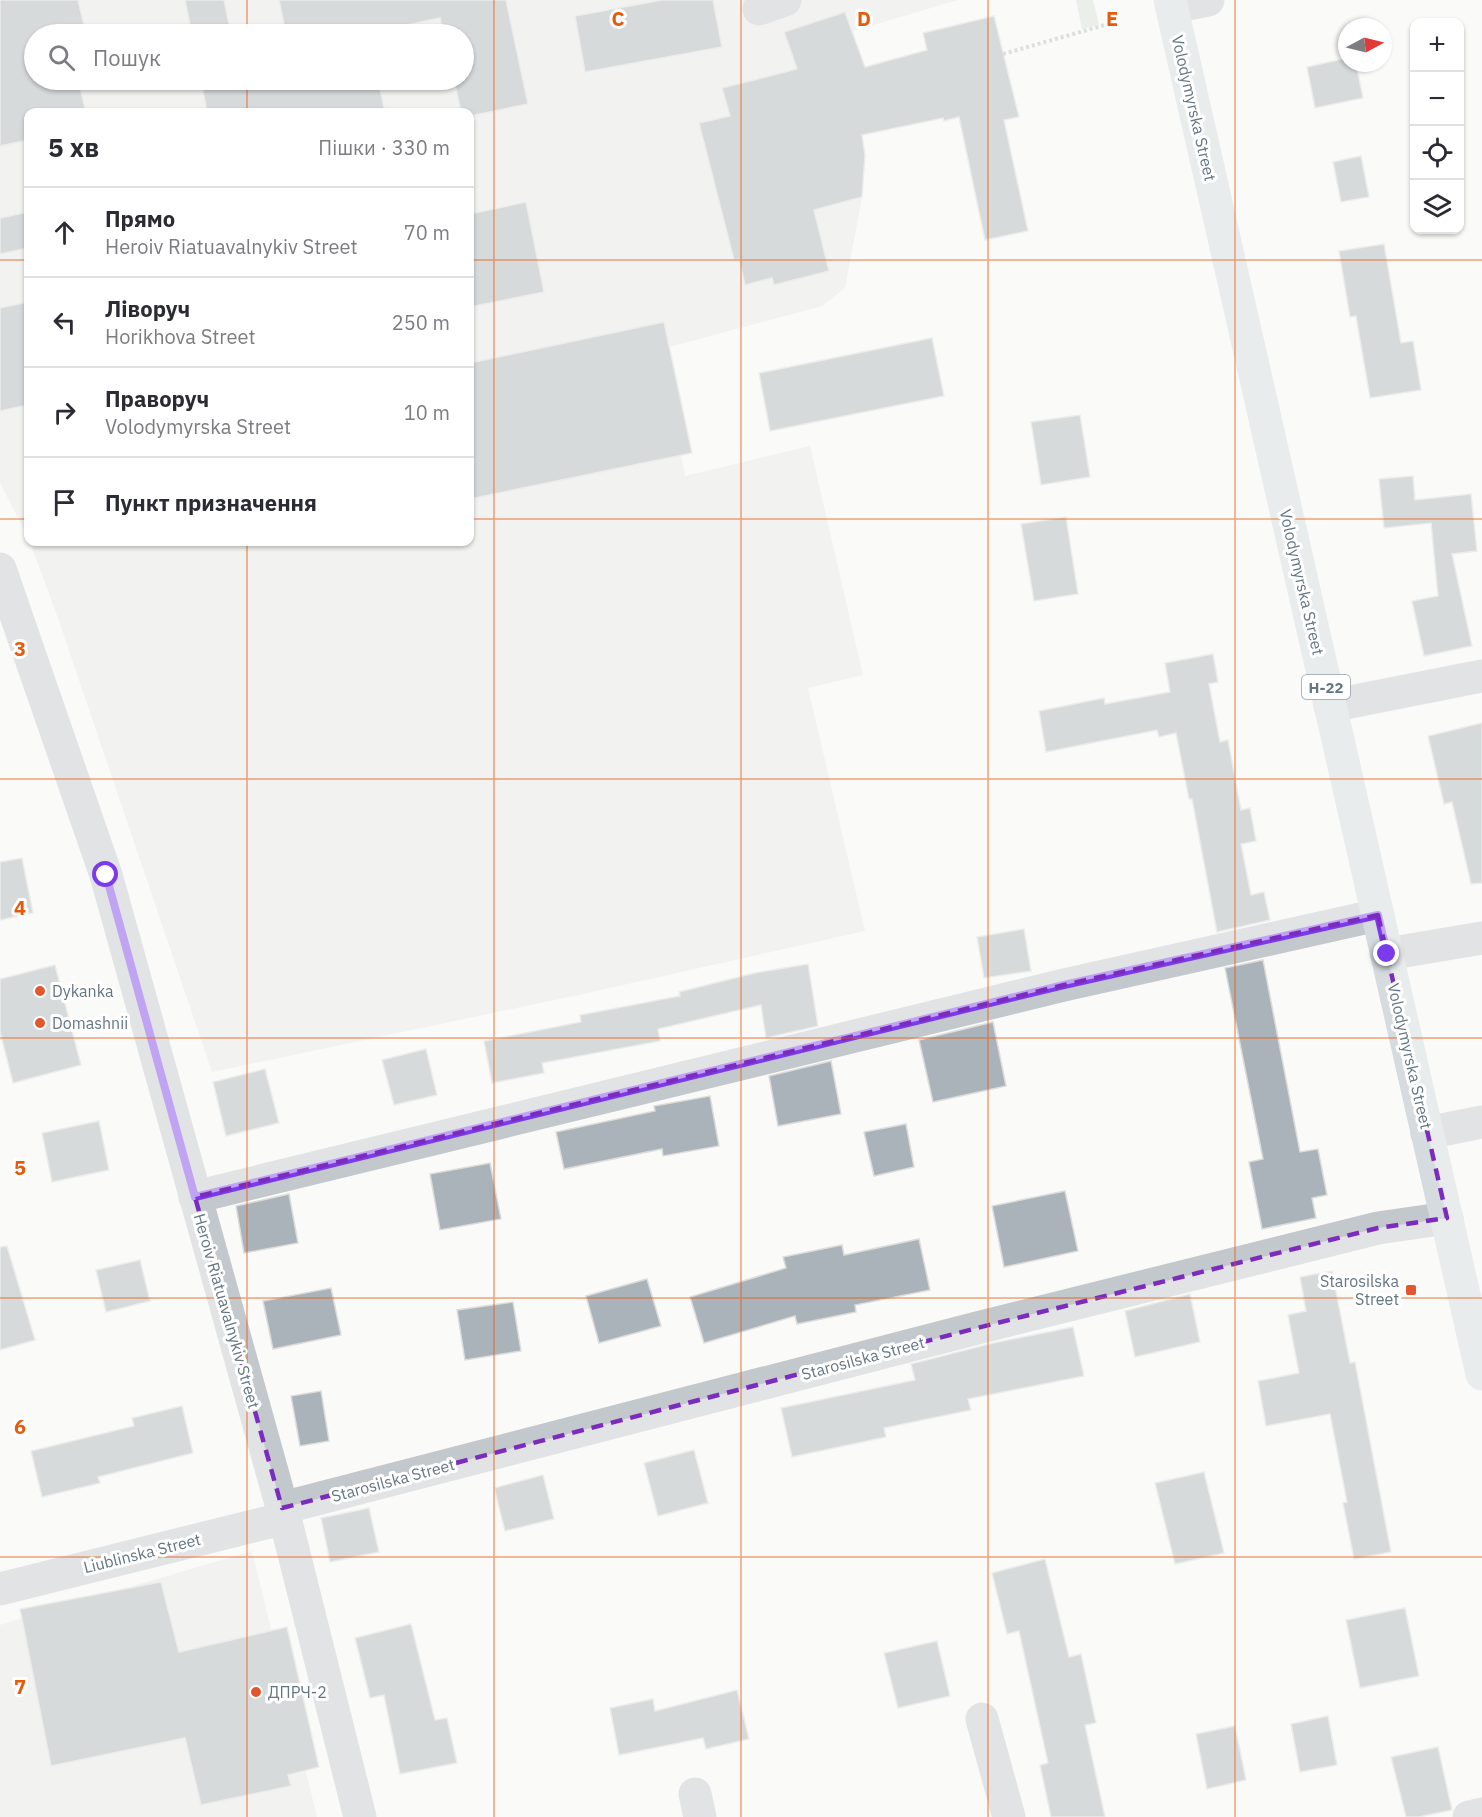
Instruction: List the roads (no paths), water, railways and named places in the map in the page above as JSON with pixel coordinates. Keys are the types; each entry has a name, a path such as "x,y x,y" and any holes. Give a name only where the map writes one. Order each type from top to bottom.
{"main road":[{"name":"Volodymyrska Street","path":"1171,4 1427,1133 1447,1218 1474,1299 1482,1374"}],"street":[{"path":"1171,4 1208,0"},
{"name":"Heroiv Riatuavalnykiv Street","path":"0,569 106,875 284,1513 360,1817"},
{"path":"1330,706 1482,676"},
{"path":"195,1197 1064,985 1378,915"},
{"path":"1387,954 1482,938"},
{"path":"1427,1133 1482,1122"},
{"name":"Starosilska Street","path":"284,1513 977,1328 1378,1228 1447,1218"},
{"name":"Liublinska Street","path":"0,1588 284,1513"},
{"path":"982,1719 1010,1817"},
{"path":"1469,1817 1482,1814"}],"place":[{"name":"Dykanka","path":"40,991"},
{"name":"Domashnii","path":"40,1023"},
{"name":"Starosilska Street","path":"1411,1290"},
{"name":"ДПРЧ-2","path":"256,1692"}]}
